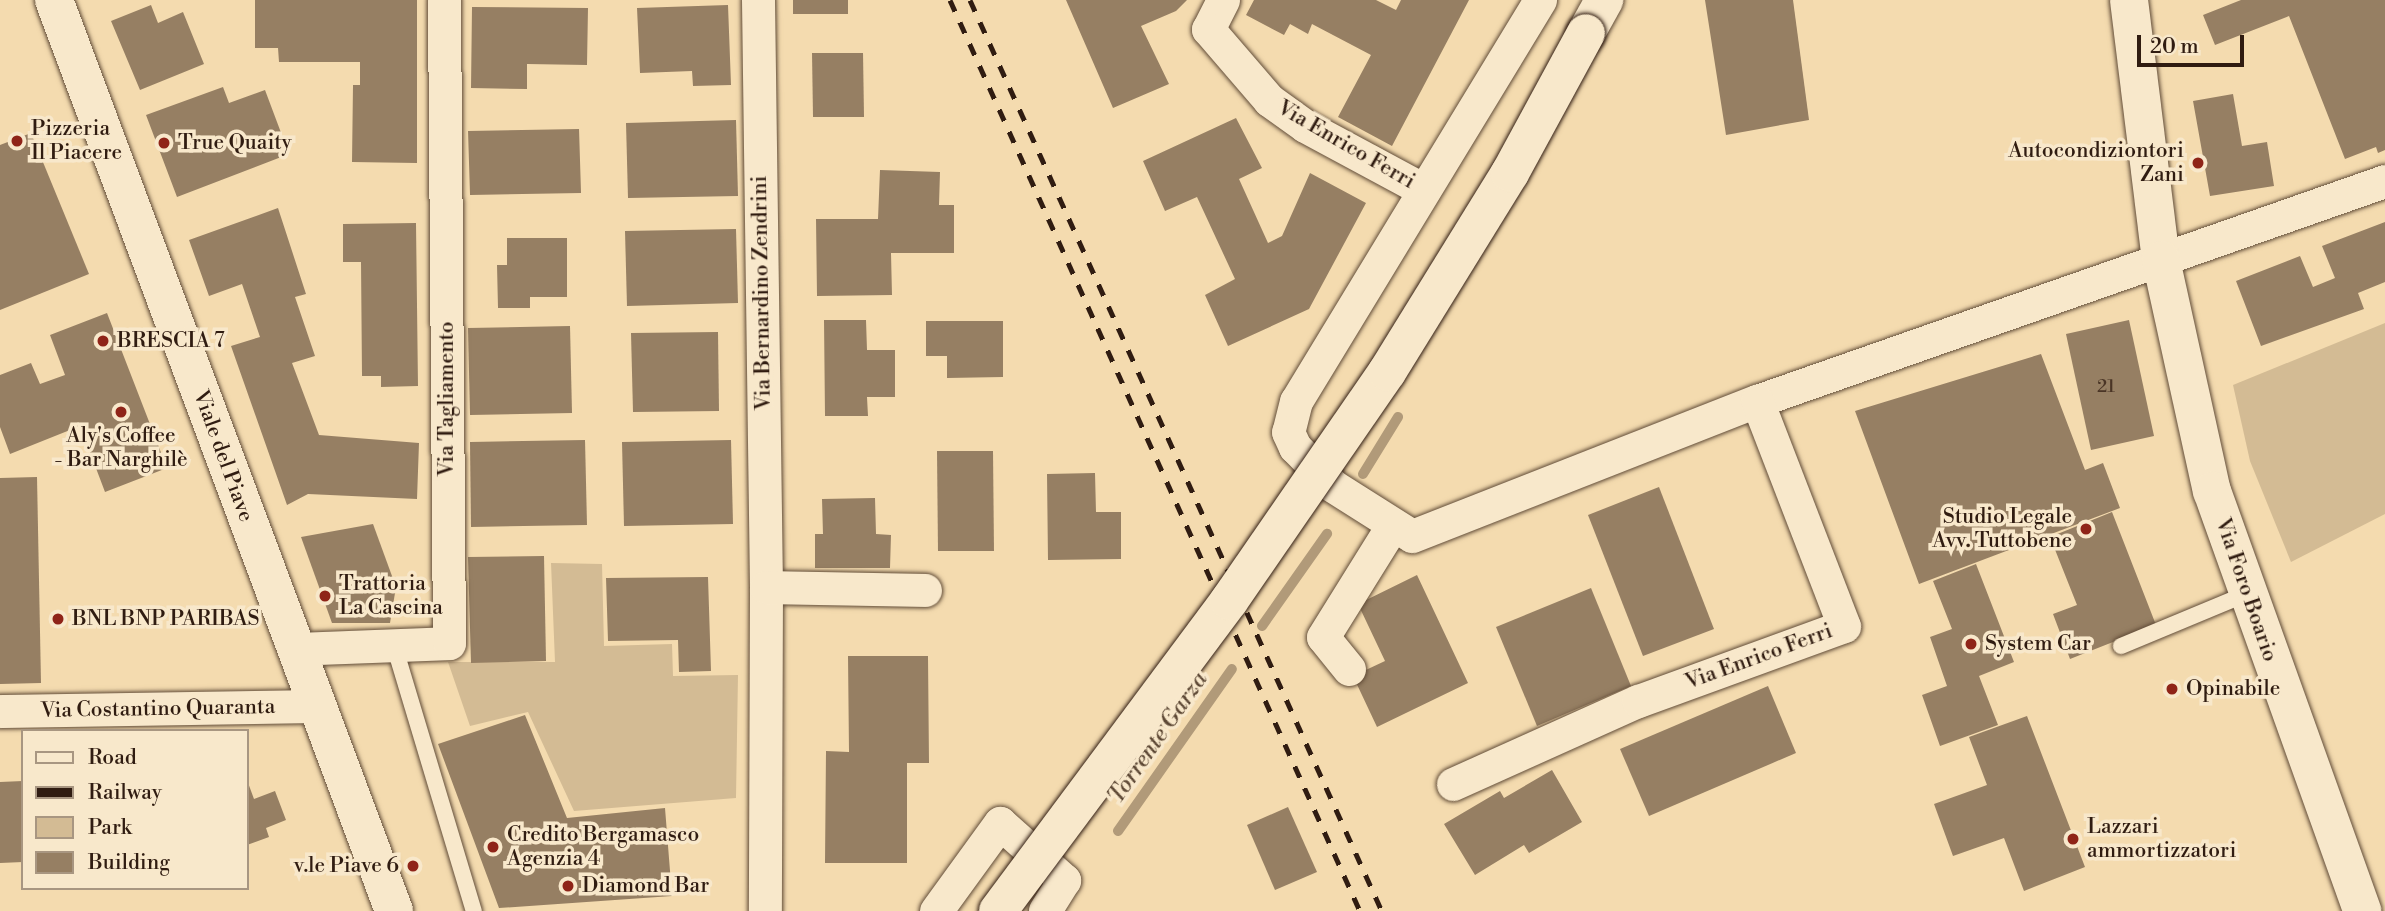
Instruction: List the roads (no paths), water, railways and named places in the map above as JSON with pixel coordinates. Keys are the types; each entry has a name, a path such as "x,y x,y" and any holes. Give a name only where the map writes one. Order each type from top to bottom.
{"main road":[{"name":"Viale del Piave","path":"54,0 394,911"},
{"name":"Via Foro Boario","path":"2129,0 2161,260 2212,491 2246,594 2362,911"},
{"path":"998,911 1229,601 1387,372 1510,173 1595,16"}],"street":[{"name":"Via Tagliamento","path":"294,649 449,643 444,0"},
{"name":"Via Bernardino Zendrini","path":"758,0 766,587 765,911"},
{"name":"Via Enrico Ferri","path":"1223,0 1208,29 1269,100 1305,126 1423,190"},
{"name":"Via Enrico Ferri","path":"1540,0 1296,401 1287,432 1295,447 1333,486 1412,536 1757,401 2161,260"},
{"path":"2161,260 2385,181"},
{"name":"Via Enrico Ferri","path":"1453,784 1638,701 1844,626 1757,401"},
{"path":"1349,669 1323,637 1382,519"},
{"path":"766,587 925,590"},
{"name":"Via Costantino Quaranta","path":"0,711 316,706"},
{"path":"936,911 1000,823 1064,880 1045,911"}],"lane":[{"path":"2121,646 2246,594"},
{"path":"394,645 474,911"}],"waterway":[{"name":"Torrente Garza","path":"1363,474 1398,417"},
{"name":"Torrente Garza","path":"1262,626 1327,534"},
{"name":"Torrente Garza","path":"1118,831 1232,669"}],"railway":[{"path":"950,0 1360,911"},
{"path":"970,0 1382,911"}],"place":[{"name":"Pizzeria Il Piacere","path":"17,141"},
{"name":"True Quaity","path":"164,143"},
{"name":"Autocondiziontori Zani","path":"2198,163"},
{"name":"BRESCIA 7","path":"103,341"},
{"name":"Aly's Coffee - Bar Narghilè","path":"121,412"},
{"name":"Studio Legale Avv. Tuttobene","path":"2086,529"},
{"name":"Trattoria La Cascina","path":"325,596"},
{"name":"BNL BNP PARIBAS","path":"58,619"},
{"name":"System Car","path":"1971,644"},
{"name":"Opinabile","path":"2172,689"},
{"name":"Lazzari ammortizzatori","path":"2073,839"},
{"name":"Credito Bergamasco Agenzia 4","path":"493,847"},
{"name":"v.le Piave 6","path":"413,866"},
{"name":"Diamond Bar","path":"568,886"}]}
